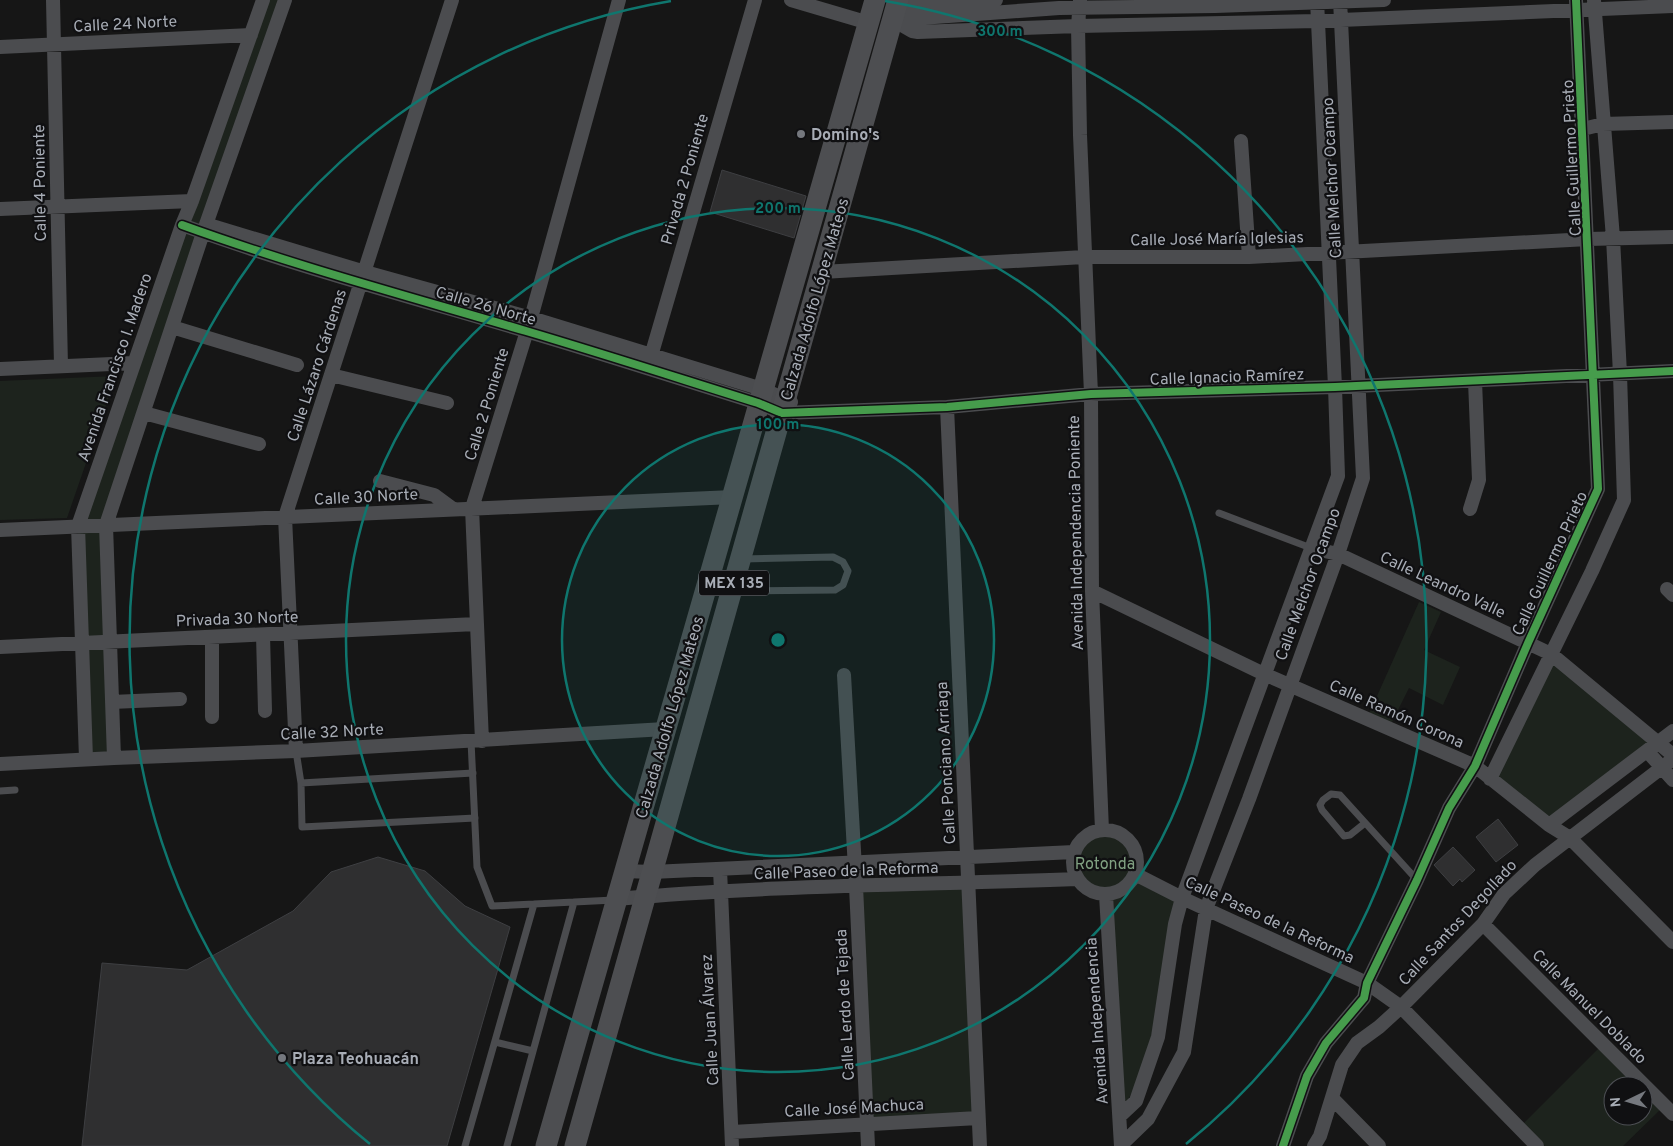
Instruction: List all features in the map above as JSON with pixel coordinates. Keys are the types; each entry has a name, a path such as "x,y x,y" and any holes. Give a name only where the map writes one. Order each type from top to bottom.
{"main road":[{"name":"Calzada Adolfo López Mateos","path":"546,1146 733,497 760,396 869,23 873,0"},
{"name":"Calzada Adolfo López Mateos","path":"575,1146 895,9"}],"street":[{"name":"Calle 4 Poniente","path":"52,0 61,366"},
{"name":"Avenida Francisco I. Madero","path":"86,759 78,526 263,0"},
{"path":"114,758 106,525 205,228 284,0"},
{"name":"Calle Lázaro Cárdenas","path":"296,751 285,517 452,0"},
{"name":"Calle 2 Poniente","path":"476,741 476,624 472,508 529,325 619,0"},
{"name":"Privada 2 Poniente","path":"649,362 755,0"},
{"path":"791,0 869,23"},
{"path":"895,9 996,0"},
{"path":"895,9 1058,4 1384,0"},
{"name":"Calle Melchor Ocampo","path":"1120,1116 1136,1101 1158,1038 1175,924 1182,898 1338,476 1317,1"},
{"name":"Calle Melchor Ocampo","path":"1121,1145 1148,1119 1184,1052 1206,909 1249,799 1338,554 1363,478 1340,1"},
{"path":"1058,4 1078,26"},
{"name":"Avenida Independencia Poniente","path":"1080,4 1078,26 1084,257 1091,394 1092,591 1102,830"},
{"path":"895,9 912,31 918,32 1078,26 1317,21 1594,5 1673,6"},
{"name":"Calle Guillermo Prieto","path":"1490,779 1592,571 1624,500 1613,238 1594,5"},
{"name":"Calle Guillermo Prieto","path":"1367,983 1417,880 1449,808 1475,766 1598,489 1577,6"},
{"name":"Calle 24 Norte","path":"0,47 251,35"},
{"path":"1583,129 1603,124 1673,122"},
{"path":"1242,141 1249,257"},
{"path":"0,210 192,201"},
{"name":"Calle 26 Norte","path":"184,221 363,278 529,325 760,396 784,406"},
{"name":"Calle José María Iglesias","path":"822,272 1084,257 1249,257 1588,239 1673,237"},
{"path":"172,327 297,365"},
{"path":"0,369 134,363"},
{"name":"Calle Ignacio Ramírez","path":"784,406 806,412 946,407 1091,394 1335,387 1673,371"},
{"path":"331,375 447,403"},
{"path":"1470,509 1479,480 1475,381"},
{"name":"Calle Ponciano Arriaga","path":"946,407 980,1146"},
{"path":"144,413 259,444"},
{"path":"380,481 434,495 453,509"},
{"name":"Calle 30 Norte","path":"0,530 733,497"},
{"name":"Calle Leandro Valle","path":"1311,548 1338,554 1551,654 1652,747 1673,757"},
{"name":"Calle Ramón Corona","path":"1092,591 1264,674 1475,766 1549,825 1570,838 1673,942"},
{"name":"Privada 30 Norte","path":"0,647 476,624"},
{"path":"263,635 265,711"},
{"path":"212,637 212,717"},
{"name":"Calle Lerdo de Tejada","path":"844,675 868,1146"},
{"path":"112,702 180,699"},
{"name":"Calle 32 Norte","path":"0,764 296,751 665,729"},
{"path":"1549,825 1673,731"},
{"path":"1652,747 1662,768 1673,780"},
{"name":"Calle Santos Degollado","path":"1314,1146 1320,1136 1342,1065 1357,1043 1380,1027 1483,924 1504,894 1516,882 1535,865 1662,768 1673,757"},
{"path":"1102,830 1118,833 1131,843 1137,858 1135,874 1123,888 1106,895 1089,891 1077,879 1073,866 1074,852 1085,837 1102,830"},
{"name":"Calle Paseo de la Reforma","path":"624,871 652,872 1074,852"},
{"name":"Calle Juan Álvarez","path":"720,869 732,1139"},
{"name":"Calle Paseo de la Reforma","path":"1135,874 1182,898 1367,983 1401,1007 1537,1146"},
{"name":"Calle Paseo de la Reforma","path":"617,899 856,886 1077,879"},
{"name":"Avenida Independencia","path":"1106,895 1121,1145"},
{"name":"Calle Manuel Doblado","path":"1483,924 1673,1114"},
{"path":"1283,1146 1307,1076 1326,1043 1364,998 1367,983"},
{"path":"1332,1098 1379,1146"},
{"name":"Calle José Machuca","path":"732,1139 867,1124 978,1118"}],"lane":[{"path":"1218,513 1311,548"},
{"path":"731,591 835,590 843,585 848,571 843,562 833,557 741,559"},
{"path":"476,741 473,773 477,867 492,906 617,899"},
{"path":"296,751 302,827 475,818"},
{"path":"300,783 473,773"},
{"path":"0,791 15,790"},
{"path":"1364,823 1350,835 1344,836 1320,805 1331,794 1340,795 1417,880"},
{"path":"507,1146 574,902"},
{"path":"465,1146 534,904"},
{"path":"495,1042 533,1051"}],"green space":[{"path":"265,0 283,0 106,525 114,758 86,759 78,526"},
{"path":"116,376 67,518 0,520 0,381"},
{"path":"1419,602 1441,612 1424,650 1460,667 1443,705 1409,688 1391,724 1369,714"},
{"path":"1551,654 1657,743 1549,825 1490,779"},
{"name":"Rotonda","path":"1109,833 1125,839 1134,854 1135,863 1132,874 1124,884 1114,890 1103,891 1093,889 1084,883 1077,875 1074,865 1076,853 1087,838"},
{"path":"1137,877 1181,899 1143,1075 1122,1109 1107,897 1126,888"},
{"path":"967,883 978,1118 867,1124 856,886"},
{"path":"1599,1048 1628,1076 1603,1076 1603,1126 1644,1126 1623,1146 1545,1146 1523,1124"},
{"path":"1653,1099 1662,1108 1653,1117"}],"building":[{"path":"722,170 806,196 794,238 710,212"},
{"path":"1498,819 1518,845 1496,862 1476,837"},
{"path":"1453,847 1475,870 1462,882 1460,879 1453,886 1434,865"},
{"name":"Plaza Teohuacán","path":"378,857 425,871 465,906 510,927 447,1146 82,1146 102,963 187,970 293,911 331,872"}],"cycle path":[{"path":"1283,1146 1307,1076 1326,1043 1364,998 1367,983 1417,880 1449,808 1475,766 1598,489 1576,0"},
{"path":"182,225 310,268 526,331 758,403 782,413 947,407 1091,394 1335,387 1673,371"}],"place":[{"name":"Domino's","path":"801,134"},
{"name":"Plaza Teohuacán","path":"282,1058"}]}
